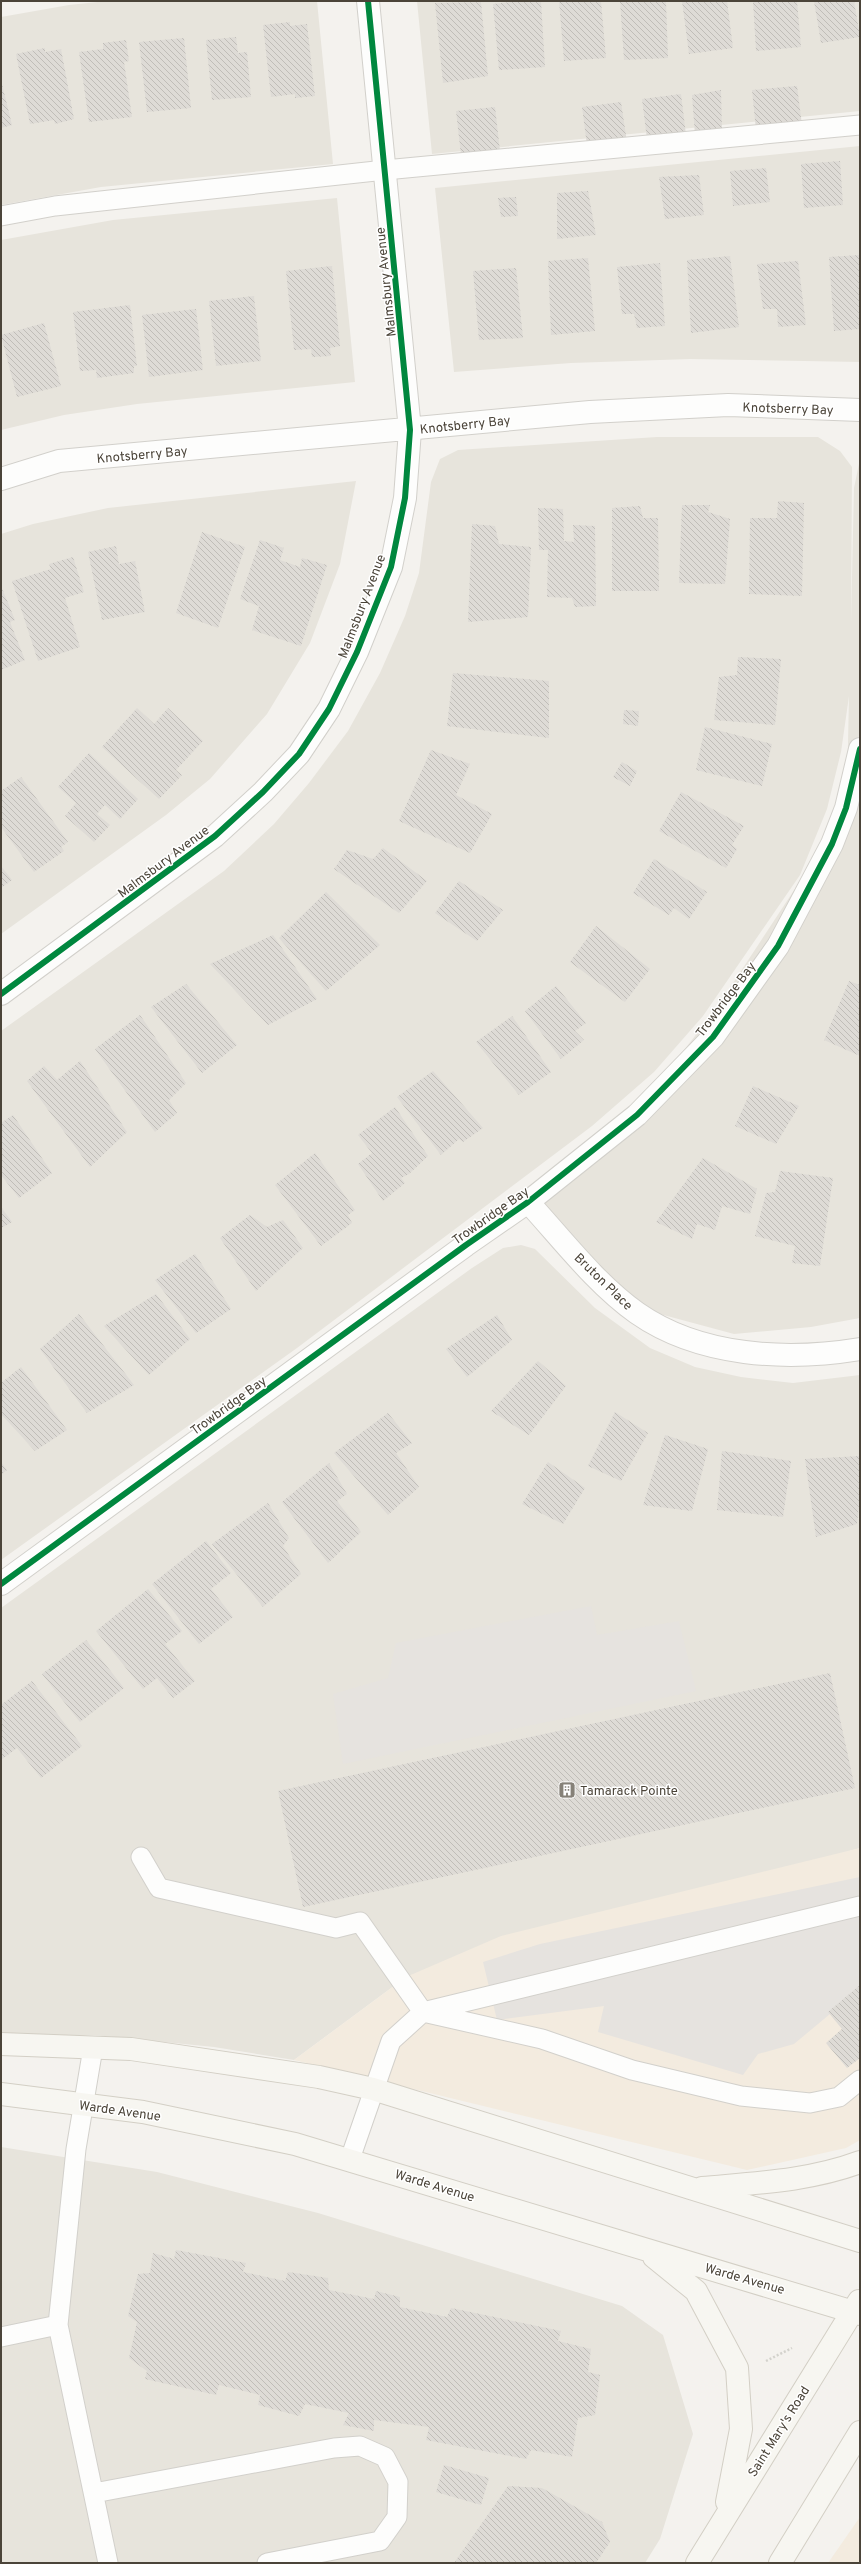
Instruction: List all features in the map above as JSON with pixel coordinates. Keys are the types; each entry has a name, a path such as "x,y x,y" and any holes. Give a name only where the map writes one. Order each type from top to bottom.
{"main road":[{"path":"1,2044 131,2049 319,2077 373,2089 860,2241"},
{"name":"Warde Avenue","path":"1,2094 83,2104 206,2124 295,2144 350,2159 641,2248 857,2308"},
{"path":"690,2189 791,2180 818,2175 860,2162"},
{"path":"641,2248 696,2291 737,2368 741,2429 724,2516"},
{"name":"Saint Mary's Road","path":"697,2563 724,2516 857,2308"},
{"path":"780,2563 860,2432"},
{"path":"834,2473 860,2450"}],"street":[{"name":"Malmsbury Avenue","path":"1,994 215,836 262,792 299,754 329,709 357,652 391,567 405,498 410,430 368,1"},
{"name":"Knotsberry Bay","path":"1,479 59,461 410,430 590,412 720,406 860,410"},
{"name":"Trowbridge Bay","path":"1,1584 460,1249 528,1202 637,1115 713,1036 778,946 832,844 846,808 860,749"},
{"name":"Bruton Place","path":"528,1202 615,1294 638,1313 672,1330 710,1345 753,1353 801,1356 860,1349"}],"lane":[{"path":"1,216 55,206 385,170 860,125"},
{"path":"142,1857 159,1888 336,1928 360,1922 423,2012 542,2039 632,2070 741,2096 810,2103 839,2097 860,2080"},
{"path":"350,2159 373,2089 392,2041 423,2012 860,1906"},
{"path":"93,2048 76,2149 58,2325 108,2563"},
{"path":"1,2337 58,2325"},
{"path":"94,2493 334,2448 360,2446 385,2457 398,2482 397,2517 380,2541 267,2563"}],"path":[{"path":"766,2361 798,2345"}],"shaded area":[{"path":"107,1 317,1 333,164 101,187 1,205 1,17 69,5"},
{"path":"417,1 860,1 860,111 432,154"},
{"path":"860,146 860,362 690,359 571,363 454,372 435,188"},
{"path":"337,198 355,382 137,404 64,415 1,430 1,240 113,220"},
{"path":"657,437 818,437 840,451 852,467 851,623 854,488 860,459 860,1318 811,1327 734,1334 656,1313 608,1287 538,1203 603,1133 677,1059 716,1009 825,843 847,791 849,696 841,752 827,809 800,875 703,1016 654,1072 592,1126 297,1348 1,1560 1,1031 224,871 274,824 309,783 348,731 380,673 405,616 419,573 431,482 440,459 458,450"},
{"path":"356,481 340,564 310,643 267,714 210,779 166,815 1,934 1,534 33,524 108,508"},
{"path":"521,1245 535,1249 595,1308 650,1348 695,1367 741,1377 793,1383 860,1375 860,1848 406,1977 294,2060 214,2047 94,2035 1,2035 1,1608 472,1268 503,1248"},
{"path":"591,1606 597,1635 679,1621 696,1691 343,1764 333,1694 388,1678 396,1643"},
{"path":"860,1848 860,2140 846,2148 747,2170 294,2060 406,1977 501,1936"},
{"path":"860,1877 860,1989 794,2044 758,2054 743,2075 598,2032 604,2006 497,2020 483,1962 540,1944"},
{"path":"1,2147 157,2172 318,2213 622,2306 663,2335 693,2434 660,2539 645,2563 1,2563"},
{"path":"860,2517 860,2563 828,2563"}],"building":[{"path":"518,1 541,1 545,67 499,70 493,4"},
{"path":"559,1 601,1 606,58 564,61"},
{"path":"620,1 666,1 668,58 624,60"},
{"path":"682,1 727,1 733,48 689,54"},
{"path":"753,1 797,1 801,47 756,51"},
{"path":"814,1 854,1 860,37 821,43"},
{"path":"481,2 488,76 443,83 435,3"},
{"path":"290,22 290,26 307,24 315,96 295,98 295,94 271,97 263,25"},
{"path":"236,37 238,53 247,52 251,97 212,100 206,40"},
{"path":"184,38 191,108 147,112 139,42"},
{"path":"126,40 129,61 124,62 132,117 89,122 79,52 103,49 103,43"},
{"path":"45,48 45,52 61,49 74,119 55,124 54,120 30,124 16,54"},
{"path":"1,80 12,125 1,128"},
{"path":"797,86 802,125 756,130 752,90"},
{"path":"721,90 722,131 695,135 692,95"},
{"path":"681,94 686,135 647,139 642,99"},
{"path":"621,102 627,142 587,145 582,107"},
{"path":"495,107 500,151 461,155 456,111"},
{"path":"840,161 843,205 804,208 801,164"},
{"path":"766,168 770,202 733,206 730,171"},
{"path":"699,175 704,215 665,219 659,177"},
{"path":"588,191 596,235 557,239 557,193"},
{"path":"516,197 518,216 501,217 498,198"},
{"path":"860,255 860,329 834,331 829,257"},
{"path":"730,256 739,327 691,333 687,260"},
{"path":"588,258 595,331 551,335 548,261"},
{"path":"798,261 806,325 778,327 777,309 763,309 757,264"},
{"path":"660,263 665,326 637,328 634,314 622,314 617,267"},
{"path":"332,266 340,346 330,348 331,356 312,357 311,349 294,350 286,271"},
{"path":"516,268 523,338 479,340 473,271"},
{"path":"254,296 261,361 216,366 209,301"},
{"path":"130,305 137,366 134,366 134,373 97,378 96,370 80,371 73,312"},
{"path":"196,309 203,370 149,377 142,315"},
{"path":"44,323 61,386 17,397 1,335"},
{"path":"778,501 804,503 802,596 749,594 750,518 777,518"},
{"path":"682,505 710,505 708,512 730,519 725,584 679,583"},
{"path":"640,506 643,518 658,518 659,591 612,591 612,508"},
{"path":"538,508 563,509 564,541 574,542 573,525 595,526 596,606 575,607 572,598 547,597 548,550 539,550"},
{"path":"472,524 495,526 499,544 531,547 528,617 468,622"},
{"path":"202,532 245,547 218,628 176,613"},
{"path":"260,540 284,548 280,560 300,567 302,558 327,565 301,646 252,630 259,606 240,599"},
{"path":"116,546 119,564 135,561 145,612 102,620 88,552"},
{"path":"73,557 84,592 65,598 80,647 38,661 12,581 51,569 49,564"},
{"path":"1,586 15,620 10,622 25,660 1,670"},
{"path":"738,657 781,659 775,725 714,720 719,677 737,675"},
{"path":"453,673 549,681 549,738 447,726"},
{"path":"137,708 154,724 168,708 203,741 176,770 182,775 159,799 102,747"},
{"path":"624,710 639,711 638,726 623,724"},
{"path":"705,727 772,744 762,786 696,770"},
{"path":"431,750 470,764 456,795 492,814 470,853 399,821"},
{"path":"89,753 138,799 120,819 105,805 97,814 110,825 94,842 65,816 76,803 58,787"},
{"path":"622,762 637,771 630,786 613,777"},
{"path":"21,777 68,842 61,847 64,851 34,872 1,827 1,791"},
{"path":"681,792 744,826 732,845 737,849 726,868 659,831"},
{"path":"383,848 427,881 399,913 334,869 347,850 373,859"},
{"path":"654,859 707,892 689,919 674,908 669,915 633,893"},
{"path":"1,866 12,880 1,888"},
{"path":"459,881 503,910 477,941 435,913"},
{"path":"326,892 380,945 326,991 279,938"},
{"path":"596,926 650,969 625,1002 570,962"},
{"path":"273,935 317,999 268,1025 210,964"},
{"path":"849,981 860,985 860,1056 824,1040"},
{"path":"186,984 237,1045 202,1073 151,1007"},
{"path":"556,986 586,1023 575,1031 584,1040 561,1059 525,1011"},
{"path":"140,1015 186,1083 169,1100 177,1113 155,1132 95,1049"},
{"path":"512,1016 551,1072 519,1095 476,1042"},
{"path":"80,1061 127,1132 90,1167 27,1081 44,1066 57,1080"},
{"path":"433,1071 483,1128 463,1142 459,1139 441,1155 397,1097"},
{"path":"753,1086 799,1106 776,1144 735,1126"},
{"path":"395,1107 428,1156 409,1174 401,1178 405,1183 383,1201 358,1164 372,1153 358,1135"},
{"path":"13,1115 52,1173 19,1198 1,1175 1,1123"},
{"path":"315,1153 355,1210 348,1215 352,1223 321,1246 275,1185"},
{"path":"703,1158 757,1189 750,1214 722,1206 715,1230 697,1224 692,1239 656,1222"},
{"path":"780,1171 833,1178 820,1266 792,1263 795,1246 755,1236 766,1193 775,1192"},
{"path":"1,1207 12,1222 1,1228"},
{"path":"250,1215 267,1227 283,1220 303,1248 256,1291 220,1238"},
{"path":"195,1254 231,1309 196,1333 155,1280"},
{"path":"156,1294 190,1339 149,1375 104,1326"},
{"path":"79,1314 134,1385 87,1413 40,1349"},
{"path":"497,1315 512,1340 467,1377 446,1349"},
{"path":"538,1361 566,1386 529,1435 491,1411"},
{"path":"21,1367 67,1430 35,1451 1,1414 1,1383"},
{"path":"615,1412 648,1433 621,1481 588,1466"},
{"path":"388,1413 412,1443 396,1453 419,1487 388,1515 334,1453"},
{"path":"665,1435 708,1449 692,1511 643,1505"},
{"path":"722,1451 791,1461 783,1517 717,1510"},
{"path":"860,1456 860,1496 857,1524 816,1537 805,1459"},
{"path":"1,1462 7,1470 1,1475"},
{"path":"548,1462 585,1488 563,1524 522,1504"},
{"path":"329,1463 347,1494 337,1501 361,1532 328,1563 282,1502"},
{"path":"268,1503 289,1538 283,1546 301,1574 263,1607 212,1544"},
{"path":"206,1541 231,1573 211,1589 233,1617 199,1644 152,1584"},
{"path":"148,1589 182,1631 165,1644 195,1681 173,1698 157,1678 143,1689 96,1631"},
{"path":"86,1640 124,1688 80,1722 42,1674"},
{"name":"Tamarack Pointe","path":"830,1673 855,1788 303,1907 278,1791"},
{"path":"32,1681 82,1746 41,1778 17,1748 1,1760 1,1705"},
{"path":"860,1985 860,2058 847,2068 826,2043 842,2029 828,2012"},
{"path":"176,2250 246,2263 243,2272 285,2281 288,2272 328,2278 329,2290 374,2299 376,2291 400,2297 400,2307 447,2317 451,2308 561,2331 558,2341 591,2349 588,2372 600,2375 595,2415 578,2418 572,2457 531,2450 526,2459 426,2440 429,2427 374,2420 374,2431 343,2425 349,2413 305,2404 299,2416 258,2405 260,2395 219,2385 216,2395 145,2379 147,2371 129,2358 137,2322 128,2316 138,2274 150,2273 153,2253 174,2259"},
{"path":"444,2465 489,2478 481,2505 436,2492"},
{"path":"508,2486 542,2488 602,2522 610,2542 596,2563 454,2563"}],"cycle path":[{"path":"1,994 215,836 263,792 299,754 329,709 357,652 391,567 405,498 410,430 368,1"},
{"path":"1,1584 466,1245 528,1202 637,1115 713,1037 778,946 832,844 846,808 860,749"}],"place":[{"name":"Tamarack Pointe","path":"567,1790"}]}
